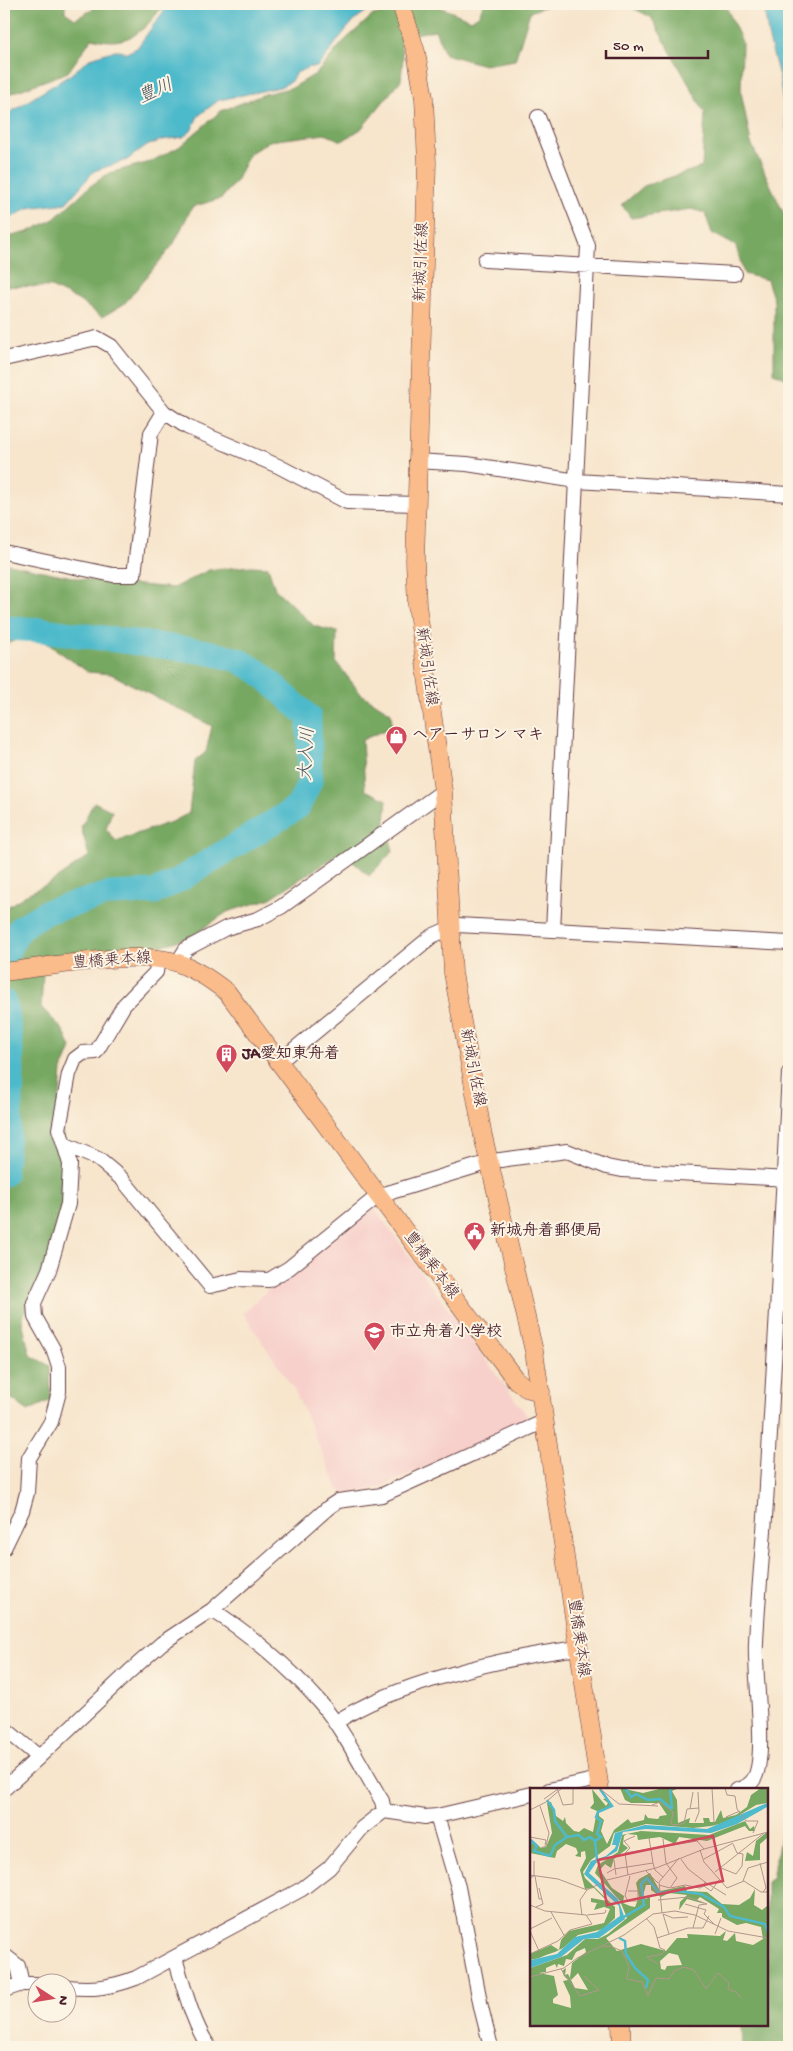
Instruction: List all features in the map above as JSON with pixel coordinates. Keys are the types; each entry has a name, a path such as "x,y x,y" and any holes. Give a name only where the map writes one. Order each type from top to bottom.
{"main road":[{"name":"新城引佐線","path":"401,4 416,52 424,98 427,163 416,461 417,605 443,791 453,973 490,1162 534,1352 541,1392"},
{"name":"豊橋乗本線","path":"4,972 128,958 158,959 177,963 203,974 227,992 514,1379 526,1388 541,1392 599,1784"},
{"path":"621,2026 622,2047"}],"street":[{"path":"538,116 588,246 553,930"},
{"path":"485,260 734,274"},
{"path":"4,359 97,338 111,346 164,412 187,427 278,466 340,499 364,504 416,504"},
{"path":"4,552 114,575 134,576 151,433 164,412"},
{"path":"416,461 468,464 577,480 789,494"},
{"path":"177,963 186,949 226,928 258,919 281,907 443,791"},
{"path":"280,1061 432,936 450,927 553,930 789,943"},
{"path":"4,1548 22,1511 27,1493 29,1458 51,1422 59,1392 59,1367 53,1349 35,1317 34,1303 52,1263 68,1204 70,1164 59,1128 69,1074 75,1059 83,1053 96,1052 124,1005 156,972 158,959"},
{"path":"742,1788 751,1784 756,1776 759,1761 760,1730 755,1677 756,1643 786,1179 789,1073"},
{"path":"64,1144 98,1159 122,1179 210,1286 241,1279 269,1280 289,1268 378,1196 490,1162 567,1151 607,1167 622,1170 786,1179"},
{"path":"4,1789 162,1643 212,1610 338,1501 382,1495 545,1421"},
{"path":"212,1610 234,1624 319,1701 335,1723 382,1801 384,1811"},
{"path":"335,1723 352,1710 447,1676 519,1659 579,1648"},
{"path":"4,1728 39,1757"},
{"path":"566,1788 599,1784"},
{"path":"78,1988 90,1989 114,1986 136,1978 302,1889 329,1868 362,1828 384,1811 425,1817 437,1816 530,1794"},
{"path":"437,1816 458,1888 481,2007 491,2047"},
{"path":"4,1955 18,1966 22,1984"},
{"path":"175,1958 184,1989 204,2040 209,2047"},
{"path":"4,1990 28,1984"}],"shaded area":[{"name":"市立舟着小学校","path":"374,1208 530,1420 379,1488 349,1494 338,1489 295,1391 243,1313 275,1283"}],"green space":[{"path":"4,4 65,4 65,12 75,19 92,10 96,4 164,4 149,23 134,35 115,41 92,38 68,72 4,96"},
{"path":"433,4 471,20 480,14 483,4 552,4 530,12 515,60 484,65 445,54 435,30 400,37 403,58 401,80 361,129 342,141 325,134 269,141 249,154 236,181 222,198 192,207 173,245 124,304 102,317 78,300 51,287 4,286 4,238 28,232 54,219 89,187 109,173 150,162 179,147 221,111 265,94 294,87 317,73 343,42 373,15"},
{"path":"625,4 725,4 742,42 741,92 751,143 789,225 789,380 774,373 774,301 767,280 744,274 736,246 712,233 705,213 691,209 631,218 622,205 644,186 702,167 705,113 651,17"},
{"path":"4,563 87,580 173,588 209,570 251,566 268,567 275,589 314,626 337,632 336,662 361,694 391,713 392,727 362,740 365,790 387,800 385,822 393,851 369,876 342,852 269,899 227,912 191,937 160,946 44,956 41,1007 63,1030 71,1048 62,1070 58,1118 67,1148 64,1197 48,1267 29,1300 22,1321 30,1355 50,1366 51,1400 28,1411 4,1393 4,909 29,893 50,883 89,856 81,827 94,802 112,811 106,829 116,841 174,821 189,813 195,761 206,752 212,726 111,674 88,672 44,641 26,636 4,645"},
{"path":"789,1797 789,2047 742,2047 741,2026 768,2026 768,1881 772,1878"}],"water":[{"name":"豊川","path":"169,4 397,4 390,7 374,8 359,16 317,67 309,67 296,73 290,82 280,87 219,100 198,116 191,131 183,137 162,140 144,147 127,160 94,171 66,203 28,208 4,222 4,116 70,75 91,58 115,50 127,53 137,48"},
{"path":"764,4 789,4 789,148 780,80 768,35"}],"waterway":[{"name":"大入川","path":"4,628 42,630 207,652 238,660 259,672 309,717 310,781 298,807 179,880 155,892 109,894 46,912 21,927 4,957"},
{"name":"大入川","path":"4,1002 11,1045 12,1066 12,1088 4,1174"}],"place":[{"name":"ヘアーサロン マキ","path":"396,755"},
{"name":"JA愛知東舟着","path":"226,1074"},
{"name":"新城舟着郵便局","path":"474,1251"},
{"name":"市立舟着小学校","path":"374,1352"}]}
